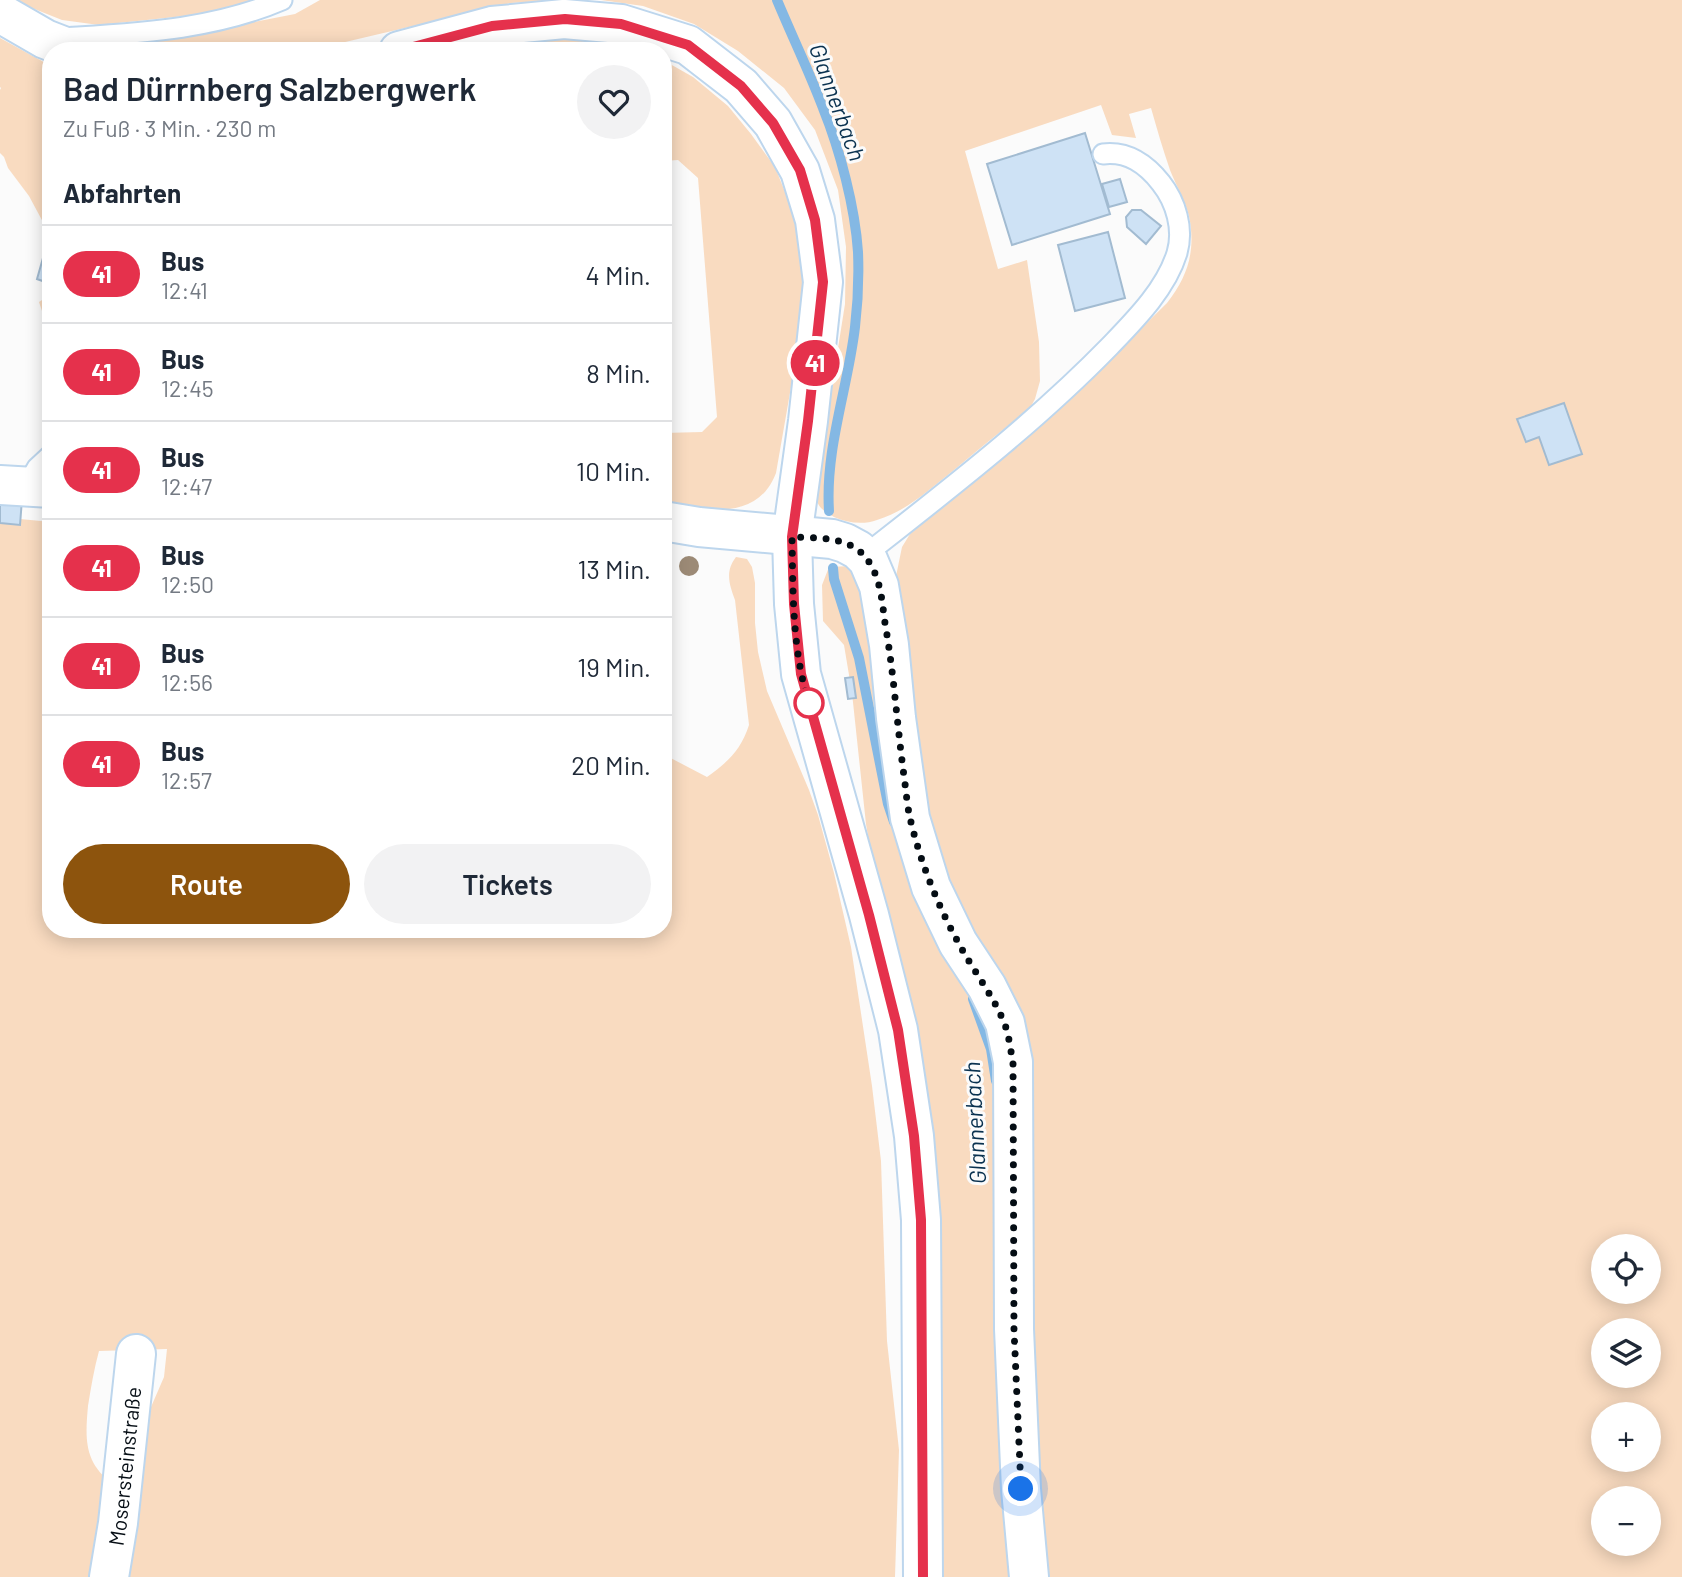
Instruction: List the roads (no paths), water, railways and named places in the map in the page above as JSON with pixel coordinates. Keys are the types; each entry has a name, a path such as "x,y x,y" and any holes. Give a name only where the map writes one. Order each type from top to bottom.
{"main road":[{"path":"0,13 54,42"},
{"path":"432,42 492,26 565,19 621,24 688,45 741,86 773,123 800,170 815,220 823,282 792,537 794,604 801,674 869,915 898,1030 914,1136 921,1220 923,1577"},
{"path":"672,522 792,537 832,539 858,550 868,560 880,586 910,818 931,887 958,943 987,987 1005,1023 1013,1062 1014,1329 1021,1489 1029,1577"},
{"name":"Mosersteinstraße","path":"109,1577 118,1523 136,1354"}],"lane":[{"path":"82,42 209,23 256,11 282,0"},
{"path":"864,556 1053,402 1125,330 1161,286 1178,251 1179,227 1172,202 1163,185 1150,170 1135,159 1123,154 1103,153"},
{"path":"26,487 42,463"}],"waterway":[{"name":"Glannerbach","path":"777,0 818,94 835,142 850,198 858,252 856,318 830,464 829,511"},
{"name":"Glannerbach","path":"833,568 859,658 888,804 894,822"},
{"name":"Glannerbach","path":"973,999 991,1049 996,1081"}]}
